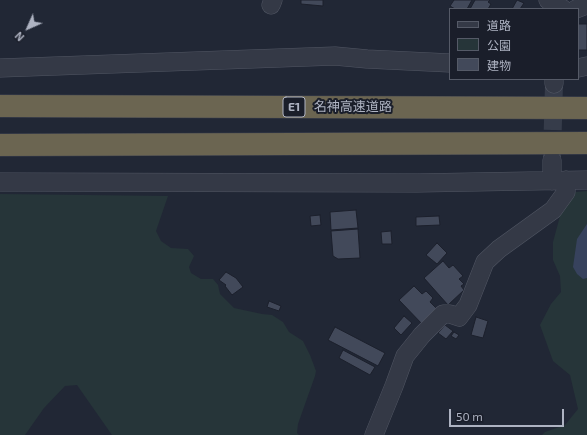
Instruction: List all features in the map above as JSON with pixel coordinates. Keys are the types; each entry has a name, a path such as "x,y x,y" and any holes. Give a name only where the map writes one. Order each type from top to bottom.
{"highway":[{"name":"名神高速道路","path":"0,106 587,108"},
{"path":"0,145 587,143"}],"street":[{"path":"548,0 561,8"},
{"path":"0,68 334,56 449,63"},
{"path":"374,435 405,356 422,335 443,314 450,314 459,317 468,305 485,262 499,249 553,210 566,192 559,181 552,160"},
{"path":"0,182 417,183 587,180"}],"green space":[{"path":"587,191 587,435 542,435 545,432 565,425 578,409 570,375 553,361 540,325 551,304 561,292 560,276 553,260 553,242 560,216 567,200 576,192"},
{"path":"0,194 168,196 156,231 161,241 171,248 188,249 194,256 189,267 191,273 201,279 213,279 218,285 220,294 234,308 272,315 283,322 289,332 303,341 316,371 298,424 297,433 299,435 112,435 77,385 65,386 44,408 25,435 0,435"}],"water":[{"path":"587,224 587,278 583,279 577,274 573,267 577,239"}],"building":[{"path":"301,0 323,0 323,6 301,4"},
{"path":"454,0 472,0 468,8 453,8 450,6"},
{"path":"475,0 490,0 488,2 491,4 489,8 471,8"},
{"path":"517,0 524,3 521,8 513,8"},
{"path":"579,24 587,24 587,50 579,50"},
{"path":"356,210 358,228 331,230 330,212"},
{"path":"320,215 321,225 311,226 310,216"},
{"path":"439,216 440,225 416,226 416,217"},
{"path":"358,229 360,258 338,259 333,256 331,231"},
{"path":"391,231 392,244 382,244 381,232"},
{"path":"437,243 447,253 437,264 426,255"},
{"path":"443,261 449,268 453,265 463,276 459,279 464,284 461,286 464,290 448,305 424,278"},
{"path":"226,272 236,278 243,287 232,295 225,286 226,285 219,280"},
{"path":"414,286 422,294 426,291 433,298 430,302 438,310 423,325 399,300"},
{"path":"269,301 281,306 279,311 267,307"},
{"path":"404,316 412,323 401,335 394,328"},
{"path":"476,317 488,321 483,338 471,335"},
{"path":"445,325 453,331 446,339 438,333"},
{"path":"335,327 385,353 378,366 328,340"},
{"path":"454,332 459,335 456,339 451,336"},
{"path":"343,350 375,367 370,375 339,358"}],"tunnel":[{"path":"552,157 554,84"}]}
